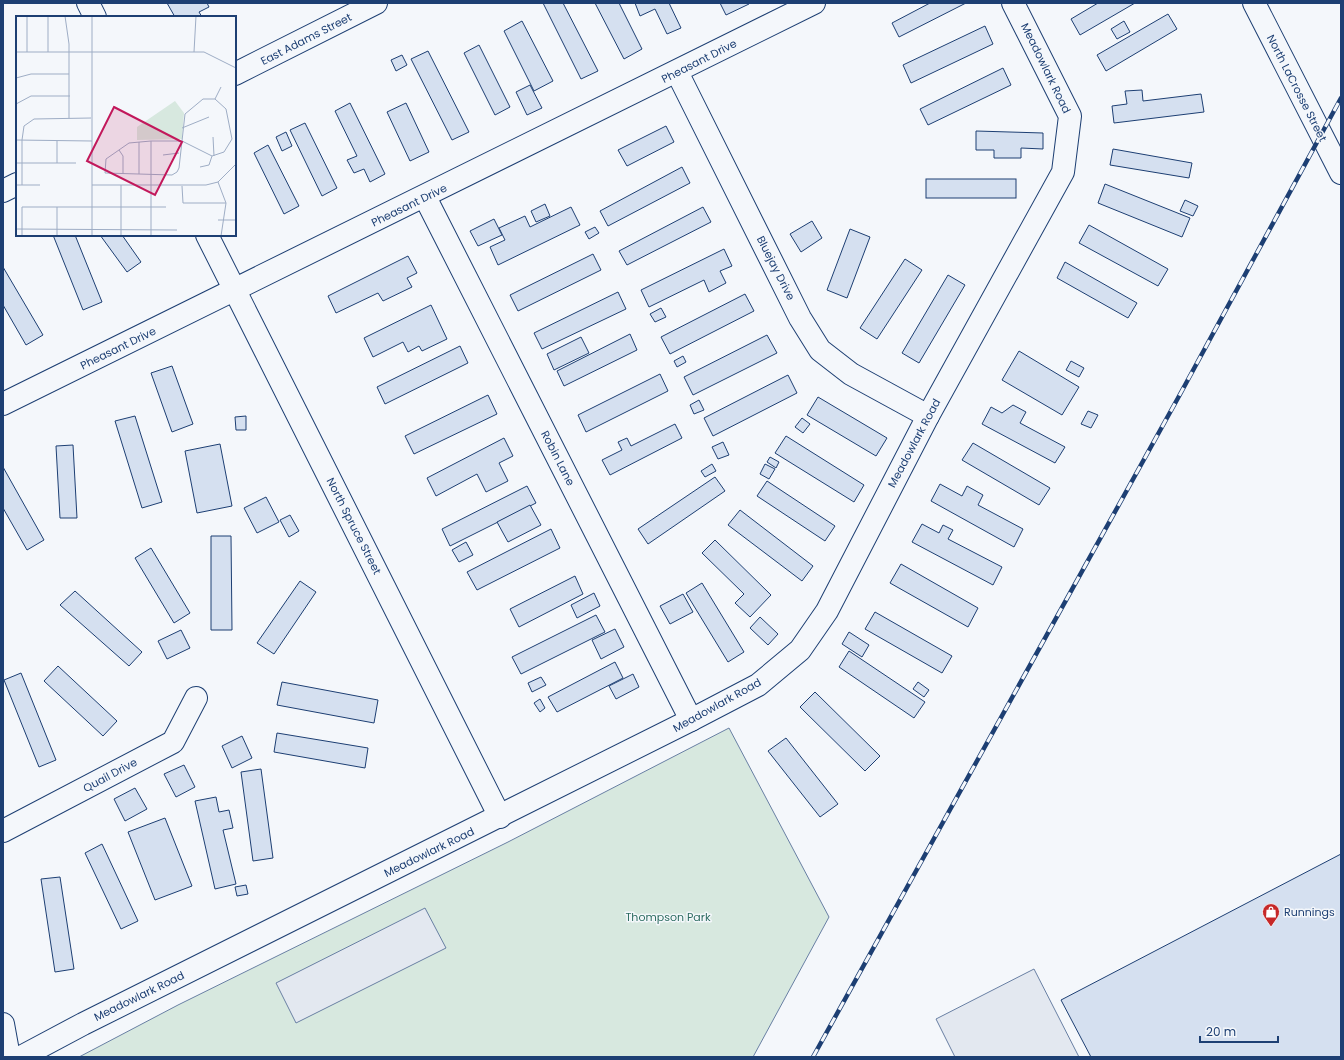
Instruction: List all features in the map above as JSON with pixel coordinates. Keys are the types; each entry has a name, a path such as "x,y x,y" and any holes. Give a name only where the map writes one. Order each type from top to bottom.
{"street":[{"path":"88,3 94,16"},
{"name":"East Adams Street","path":"236,73 376,3"},
{"name":"Pheasant Drive","path":"3,404 425,197 814,3"},
{"name":"Meadowlark Road","path":"21,1057 83,1024 500,817 691,720 758,684 800,650 826,612 928,416 1063,172 1070,116 1013,3"},
{"name":"North LaCrosse Street","path":"1254,3 1341,173"},
{"name":"Bluejay Drive","path":"677,72 800,318 820,350 851,374 928,416"},
{"path":"3,191 16,184"},
{"name":"Robin Lane","path":"425,197 691,720"},
{"name":"North Spruce Street","path":"208,236 500,817"},
{"name":"Quail Drive","path":"3,831 173,742 196,698"},
{"path":"3,1024 9,1057"}],"green space":[{"name":"Thompson Park","path":"729,728 829,917 753,1057 79,1057 178,1005 508,842"}],"shaded area":[{"path":"425,908 446,948 296,1023 276,983"},
{"path":"1034,969 1079,1057 955,1057 936,1019"}],"building":[{"path":"167,3 207,3 209,7 199,12 201,16 174,16"},
{"path":"543,3 563,3 598,71 581,79"},
{"path":"595,3 619,3 642,49 624,59"},
{"path":"635,3 669,3 681,28 667,34 655,9 640,16"},
{"path":"720,3 748,3 749,4 726,15"},
{"path":"930,3 966,3 899,37 892,23"},
{"path":"1098,3 1135,3 1080,35 1071,19"},
{"path":"1168,14 1177,29 1106,71 1097,55"},
{"path":"522,21 553,81 534,91 504,31"},
{"path":"1124,21 1130,32 1117,39 1111,29"},
{"path":"985,26 993,44 911,83 903,65"},
{"path":"479,45 510,107 495,115 464,53"},
{"path":"428,51 469,132 452,140 411,59"},
{"path":"402,55 407,65 396,71 391,60"},
{"path":"1003,68 1011,85 928,125 920,109"},
{"path":"530,85 542,108 527,115 516,92"},
{"path":"1142,90 1143,101 1201,94 1204,112 1114,123 1112,106 1127,104 1125,91"},
{"path":"350,103 385,174 370,182 364,169 354,173 347,160 357,156 335,111"},
{"path":"406,103 429,152 410,161 387,112"},
{"path":"305,123 337,188 322,196 290,130"},
{"path":"666,126 674,142 627,166 618,150"},
{"path":"976,131 1043,133 1043,149 1021,148 1021,158 994,158 994,150 976,150"},
{"path":"286,132 292,146 282,151 276,137"},
{"path":"268,145 299,206 284,214 254,153"},
{"path":"1113,149 1192,163 1189,178 1110,165"},
{"path":"682,167 690,183 608,226 600,211"},
{"path":"926,179 1016,179 1016,198 926,198"},
{"path":"1105,184 1190,218 1182,237 1098,203"},
{"path":"1185,200 1198,206 1193,216 1180,211"},
{"path":"545,204 550,216 536,222 531,211"},
{"path":"571,207 580,225 498,265 490,247 505,240 499,228 525,216 530,227"},
{"path":"703,207 711,222 627,265 619,251"},
{"path":"494,219 502,235 478,246 470,231"},
{"path":"812,221 822,238 801,252 790,234"},
{"path":"1089,225 1168,269 1158,286 1079,243"},
{"path":"595,227 599,233 589,239 585,232"},
{"path":"850,229 870,237 847,298 827,290"},
{"path":"53,236 75,236 102,302 83,310"},
{"path":"101,236 123,236 141,262 127,272"},
{"path":"724,249 732,266 720,271 726,283 709,292 704,280 649,307 641,290"},
{"path":"593,254 601,270 518,311 510,295"},
{"path":"408,256 417,273 407,278 412,287 383,301 378,293 336,313 328,296"},
{"path":"905,259 922,270 877,339 860,328"},
{"path":"1065,262 1137,303 1128,318 1057,278"},
{"path":"3,267 43,335 26,345 3,305"},
{"path":"948,275 965,285 919,363 902,353"},
{"path":"618,292 626,309 542,349 534,333"},
{"path":"745,294 754,311 670,354 661,337"},
{"path":"431,305 447,339 422,351 419,346 408,352 403,342 373,357 364,338"},
{"path":"661,308 666,317 655,322 650,314"},
{"path":"630,334 637,350 564,386 557,371"},
{"path":"767,335 777,353 693,395 684,377"},
{"path":"581,337 589,353 554,370 547,354"},
{"path":"460,346 468,363 385,404 377,387"},
{"path":"1019,351 1079,387 1062,415 1002,380"},
{"path":"683,356 686,362 677,367 674,361"},
{"path":"1071,361 1084,368 1079,377 1066,370"},
{"path":"172,366 193,424 172,432 151,373"},
{"path":"660,374 668,391 586,432 578,415"},
{"path":"788,375 797,393 713,436 704,418"},
{"path":"488,395 497,414 414,454 405,436"},
{"path":"818,397 887,438 876,456 807,415"},
{"path":"699,400 704,410 694,414 690,405"},
{"path":"1013,405 1026,412 1020,423 1065,447 1055,463 982,424 991,407 1002,413"},
{"path":"1088,411 1098,415 1091,428 1081,424"},
{"path":"135,416 162,502 142,508 115,421"},
{"path":"246,416 246,430 236,430 235,417"},
{"path":"802,418 810,424 803,433 795,427"},
{"path":"675,424 682,438 610,475 602,460 622,450 618,442 627,438 631,446"},
{"path":"786,436 864,485 854,502 775,453"},
{"path":"504,438 513,456 499,463 508,481 486,492 477,474 436,496 427,478"},
{"path":"723,442 729,455 718,459 712,447"},
{"path":"973,443 1050,488 1039,505 962,460"},
{"path":"220,444 232,506 197,513 185,451"},
{"path":"73,445 77,518 60,518 56,446"},
{"path":"770,457 779,462 776,468 767,462"},
{"path":"712,464 716,471 705,477 701,471"},
{"path":"765,464 775,469 769,479 760,474"},
{"path":"3,467 44,540 27,550 3,508"},
{"path":"715,477 725,491 648,544 638,529"},
{"path":"767,481 835,526 825,541 757,496"},
{"path":"940,484 962,496 967,486 983,495 978,505 1023,529 1014,547 931,501"},
{"path":"527,486 536,503 450,546 442,529"},
{"path":"266,497 279,522 257,533 244,508"},
{"path":"530,505 541,525 508,542 497,522"},
{"path":"740,510 813,566 802,581 728,525"},
{"path":"290,515 299,531 289,537 280,520"},
{"path":"922,524 939,533 943,525 953,530 948,539 1002,567 993,585 912,542"},
{"path":"551,529 560,548 477,590 467,572"},
{"path":"211,536 231,536 232,630 211,630"},
{"path":"715,540 771,595 750,617 735,603 744,594 702,553"},
{"path":"466,542 473,555 459,562 452,550"},
{"path":"151,548 190,613 174,623 135,558"},
{"path":"901,564 978,608 968,627 890,583"},
{"path":"575,576 583,594 519,627 510,609"},
{"path":"300,581 316,592 274,654 257,643"},
{"path":"702,583 744,652 728,662 686,593"},
{"path":"75,591 142,652 129,666 60,605"},
{"path":"594,593 600,606 577,618 571,605"},
{"path":"683,594 693,612 670,624 660,606"},
{"path":"875,612 952,656 942,673 865,629"},
{"path":"596,615 605,632 521,674 512,657"},
{"path":"760,617 778,634 768,645 750,628"},
{"path":"615,629 624,647 601,659 592,640"},
{"path":"181,630 190,648 167,659 158,641"},
{"path":"849,632 869,645 862,657 842,644"},
{"path":"849,651 925,702 914,718 839,667"},
{"path":"615,662 623,678 557,712 548,697"},
{"path":"58,666 117,721 103,736 44,681"},
{"path":"21,673 56,760 39,767 4,680"},
{"path":"633,674 639,687 616,699 609,686"},
{"path":"541,677 546,685 532,692 528,683"},
{"path":"282,682 378,700 374,723 277,705"},
{"path":"918,682 929,690 924,697 913,689"},
{"path":"815,692 880,756 865,771 800,707"},
{"path":"540,699 545,708 540,712 534,703"},
{"path":"277,733 368,748 365,768 274,752"},
{"path":"242,736 252,758 232,768 222,746"},
{"path":"786,738 838,804 820,817 768,751"},
{"path":"184,765 195,787 176,797 164,774"},
{"path":"261,769 273,858 253,861 241,772"},
{"path":"135,788 147,809 125,821 114,799"},
{"path":"216,797 219,812 229,810 233,828 223,830 236,884 215,889 195,801"},
{"path":"165,818 192,886 155,900 128,832"},
{"path":"102,844 138,921 121,929 85,853"},
{"name":"Runnings","path":"1341,854 1341,1057 1091,1057 1061,1000"},
{"path":"60,877 74,969 55,972 41,879"},
{"path":"246,885 248,894 237,896 235,887"}],"railway":[{"path":"813,1057 1178,398 1341,98"}],"place":[{"name":"Runnings","path":"1271,927"}]}
